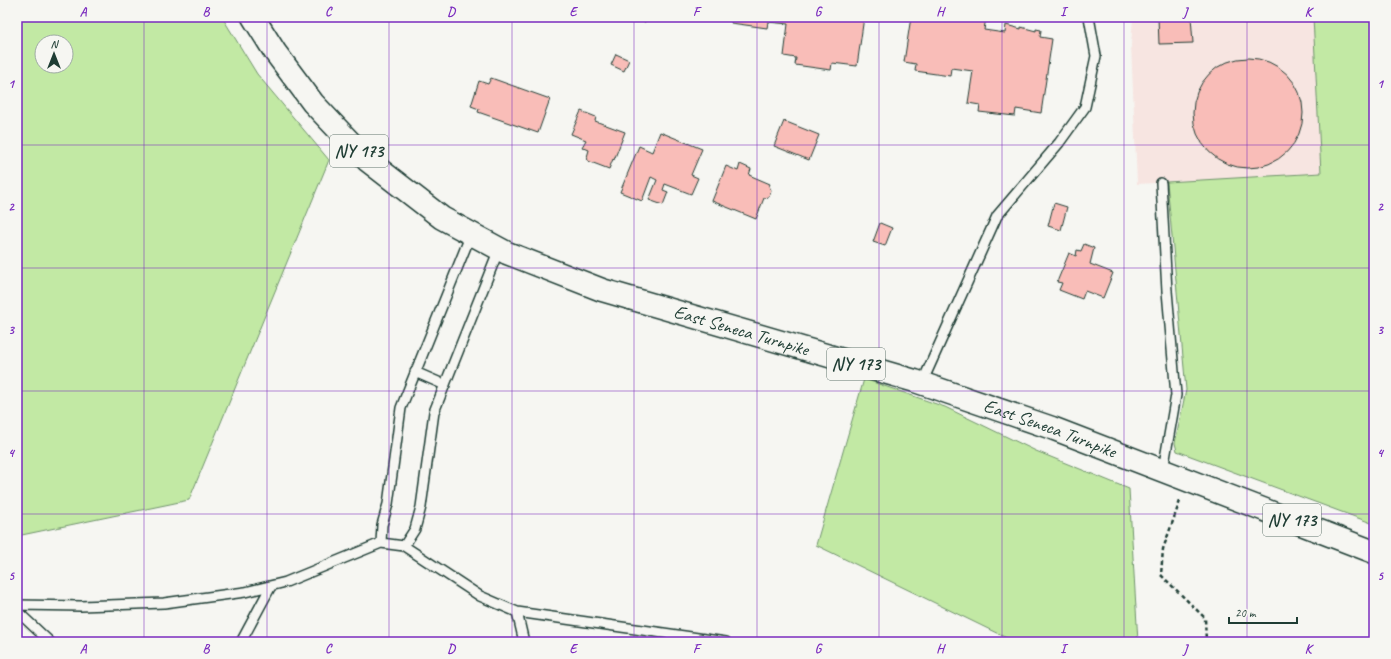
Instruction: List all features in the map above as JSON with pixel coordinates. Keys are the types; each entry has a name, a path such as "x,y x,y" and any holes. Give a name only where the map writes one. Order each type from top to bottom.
{"main road":[{"name":"East Seneca Turnpike","path":"253,17 275,52 313,103 367,160 442,218 507,253 602,290 922,383 1052,428 1374,552"}],"lane":[{"path":"922,383 997,216 1059,142 1085,107 1096,56 1089,17"},
{"path":"1161,183 1166,291 1176,395 1163,470"},
{"path":"381,542 382,525 388,504 401,408 471,234"},
{"path":"404,546 415,529 421,507 434,412 499,249"},
{"path":"415,372 445,385"},
{"path":"17,605 81,606 164,603 245,592 286,582 381,542 404,546 480,596 517,612 725,642"},
{"path":"241,642 271,586"},
{"path":"17,611 50,642"},
{"path":"517,612 524,642"}],"path":[{"path":"1187,479 1163,549 1161,575 1205,618 1206,642"}],"shaded area":[{"path":"1133,17 1313,17 1321,174 1137,184 1131,45"}],"green space":[{"path":"17,17 222,17 257,74 329,160 189,500 17,536"},
{"path":"1313,17 1374,17 1374,524 1177,451 1175,443 1186,390 1167,182 1321,173"},
{"path":"864,379 945,407 1036,451 1129,489 1138,642 1015,642 816,545"}],"building":[{"path":"612,17 646,17 645,22"},
{"path":"732,17 864,17 857,66 832,63 831,70 795,65 796,58 784,56 788,24 768,22 767,28 731,23"},
{"path":"911,17 986,17 984,30 1005,33 1006,25 1021,29 1021,27 1036,31 1036,29 1041,30 1040,37 1052,39 1041,113 1016,109 1015,116 979,112 980,105 968,103 973,71 951,68 950,76 915,71 916,64 904,62"},
{"path":"1158,17 1191,17 1193,43 1159,44"},
{"path":"616,54 629,60 624,71 611,65"},
{"path":"1248,58 1269,62 1279,67 1287,74 1294,82 1299,92 1303,113 1299,134 1294,144 1287,152 1279,159 1269,164 1248,168 1227,164 1217,159 1209,152 1202,144 1197,134 1193,113 1197,92 1202,82 1209,74 1217,67 1227,62"},
{"path":"491,78 550,99 538,133 478,112 479,109 471,106 479,81 488,84"},
{"path":"581,111 596,117 595,121 625,132 609,169 588,161 587,157 589,150 582,147 586,140 571,134"},
{"path":"784,121 819,135 809,160 774,146"},
{"path":"660,132 702,149 691,175 698,178 691,194 665,184 663,190 668,192 663,205 649,200 657,180 651,177 642,201 620,192 639,146 652,152"},
{"path":"740,164 751,169 749,175 770,184 769,186 771,190 769,197 764,198 756,219 712,201 726,166 738,171"},
{"path":"1054,203 1067,207 1061,230 1048,226"},
{"path":"880,223 892,228 885,246 873,242"},
{"path":"1084,244 1094,248 1090,264 1113,273 1103,298 1085,291 1082,299 1059,290 1062,283 1057,282 1069,253 1076,256 1077,250 1081,251"}]}
